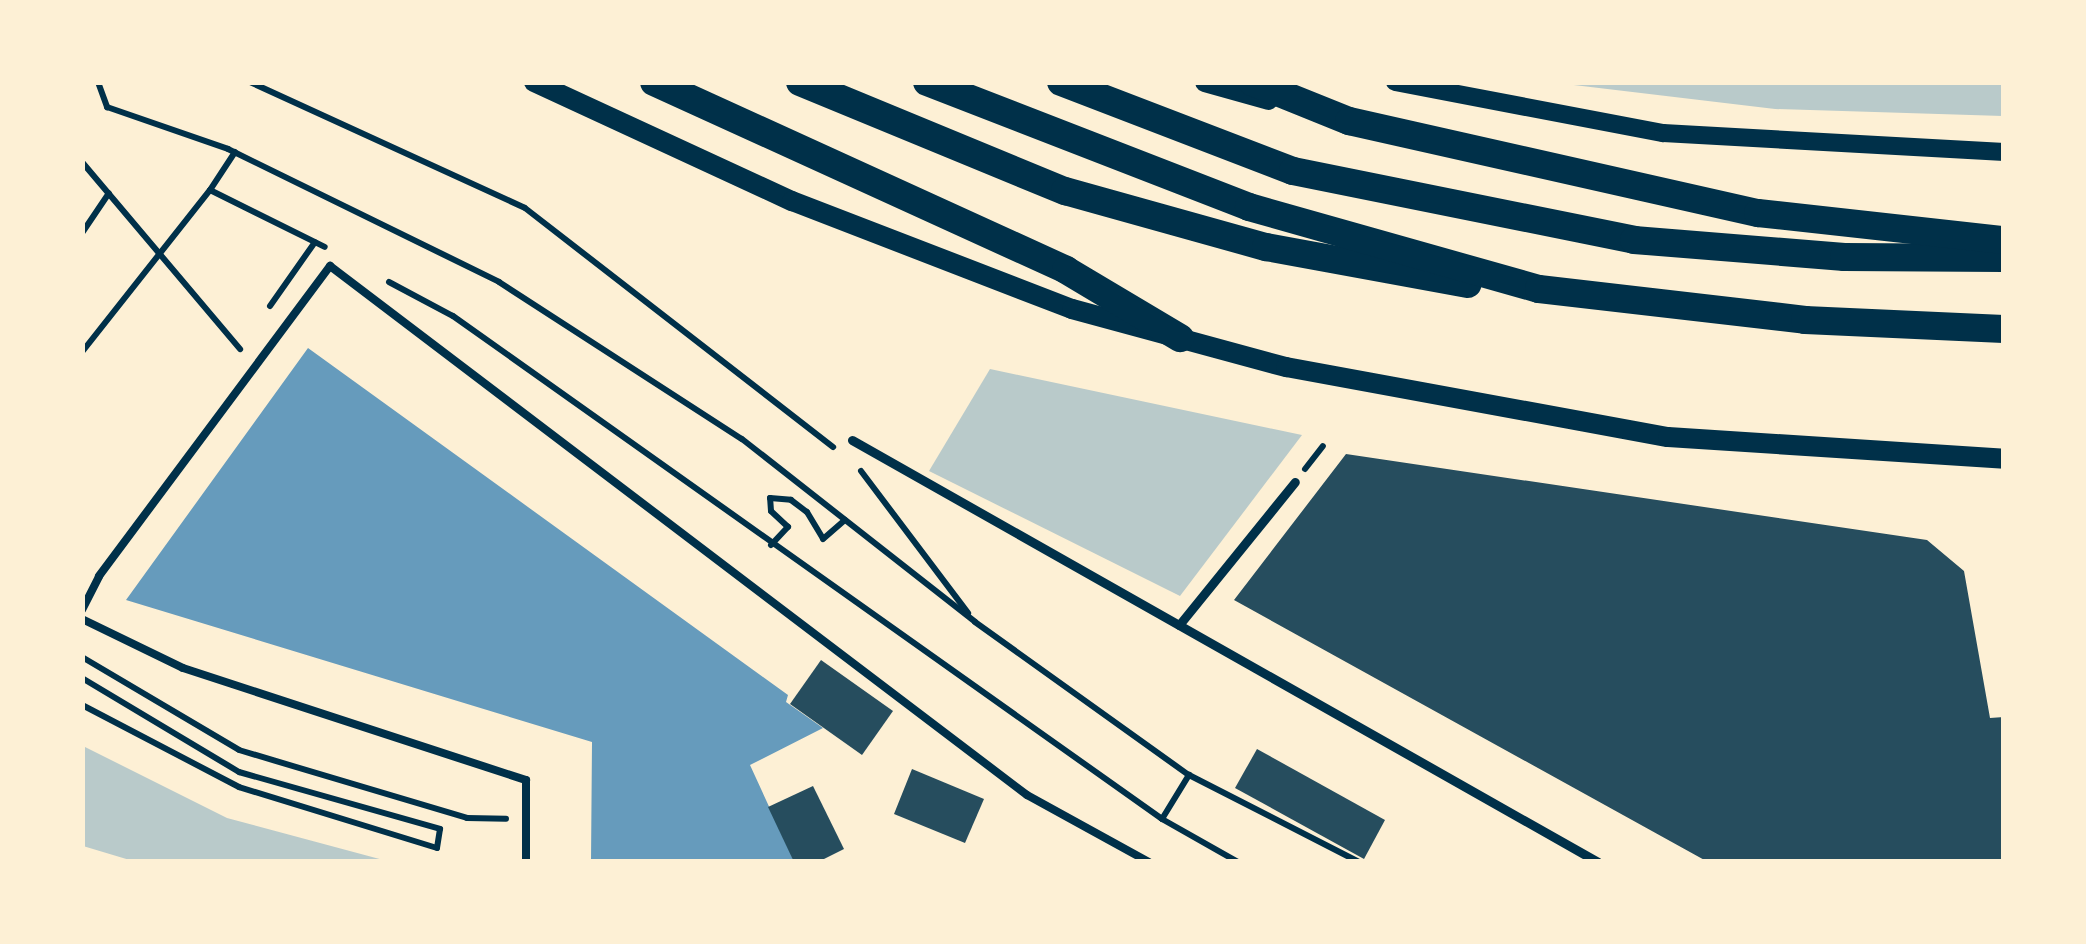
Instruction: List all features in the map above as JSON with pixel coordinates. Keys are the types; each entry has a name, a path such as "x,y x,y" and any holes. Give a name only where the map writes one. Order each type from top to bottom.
{"highway":[{"path":"654,82 1066,270 1180,338"},
{"path":"800,82 1065,191 1357,267 1805,320 1991,329"},
{"path":"927,82 1249,207 1539,289"},
{"path":"1062,82 1294,171 1634,240 1844,257 2004,258"},
{"path":"1252,82 1348,121 1758,213 2004,240"}],"main road":[{"path":"534,82 792,202 1072,309 1286,368 1668,437 2004,458"},
{"path":"1205,82 1348,121"}],"street":[{"path":"1396,82 1533,114 1663,133 1877,150 2004,152"},
{"path":"852,440 1598,862"},
{"path":"1179,625 1295,482"}],"lane":[{"path":"82,610 99,576 330,266 1026,795 1149,862"},
{"path":"82,618 183,668 526,780 526,862"}],"path":[{"path":"98,82 107,106 235,152 499,282 742,439 975,622 1189,775 1359,862"},
{"path":"250,82 525,208 842,454"},
{"path":"82,352 163,256 235,152"},
{"path":"82,162 240,348"},
{"path":"210,190 332,251"},
{"path":"82,232 109,193"},
{"path":"384,279 453,316 1162,819 1238,862"},
{"path":"851,462 975,622"},
{"path":"771,545 788,527 771,511 770,498 791,500 823,539 846,520"},
{"path":"82,657 238,750 468,818 526,820"},
{"path":"82,678 239,772 440,829 438,848 239,787 82,705"},
{"path":"1162,819 1189,775"}],"shaded area":[{"path":"1557,83 2003,83 2003,116 1775,109"},
{"path":"990,369 1302,435 1180,596 929,471"},
{"path":"83,746 227,818 387,861 133,861 83,846"}],"water":[{"path":"308,348 788,695 786,702 823,728 750,765 794,861 591,861 592,742 126,600"}],"building":[{"path":"1346,454 1927,540 1964,571 1990,718 2004,717 2004,862 1708,862 1234,600"},
{"path":"821,660 893,711 862,755 790,704"},
{"path":"1257,749 1385,820 1364,859 1235,788"},
{"path":"912,769 984,799 965,843 894,814"},
{"path":"813,786 844,849 818,862 794,862 768,807"}]}
